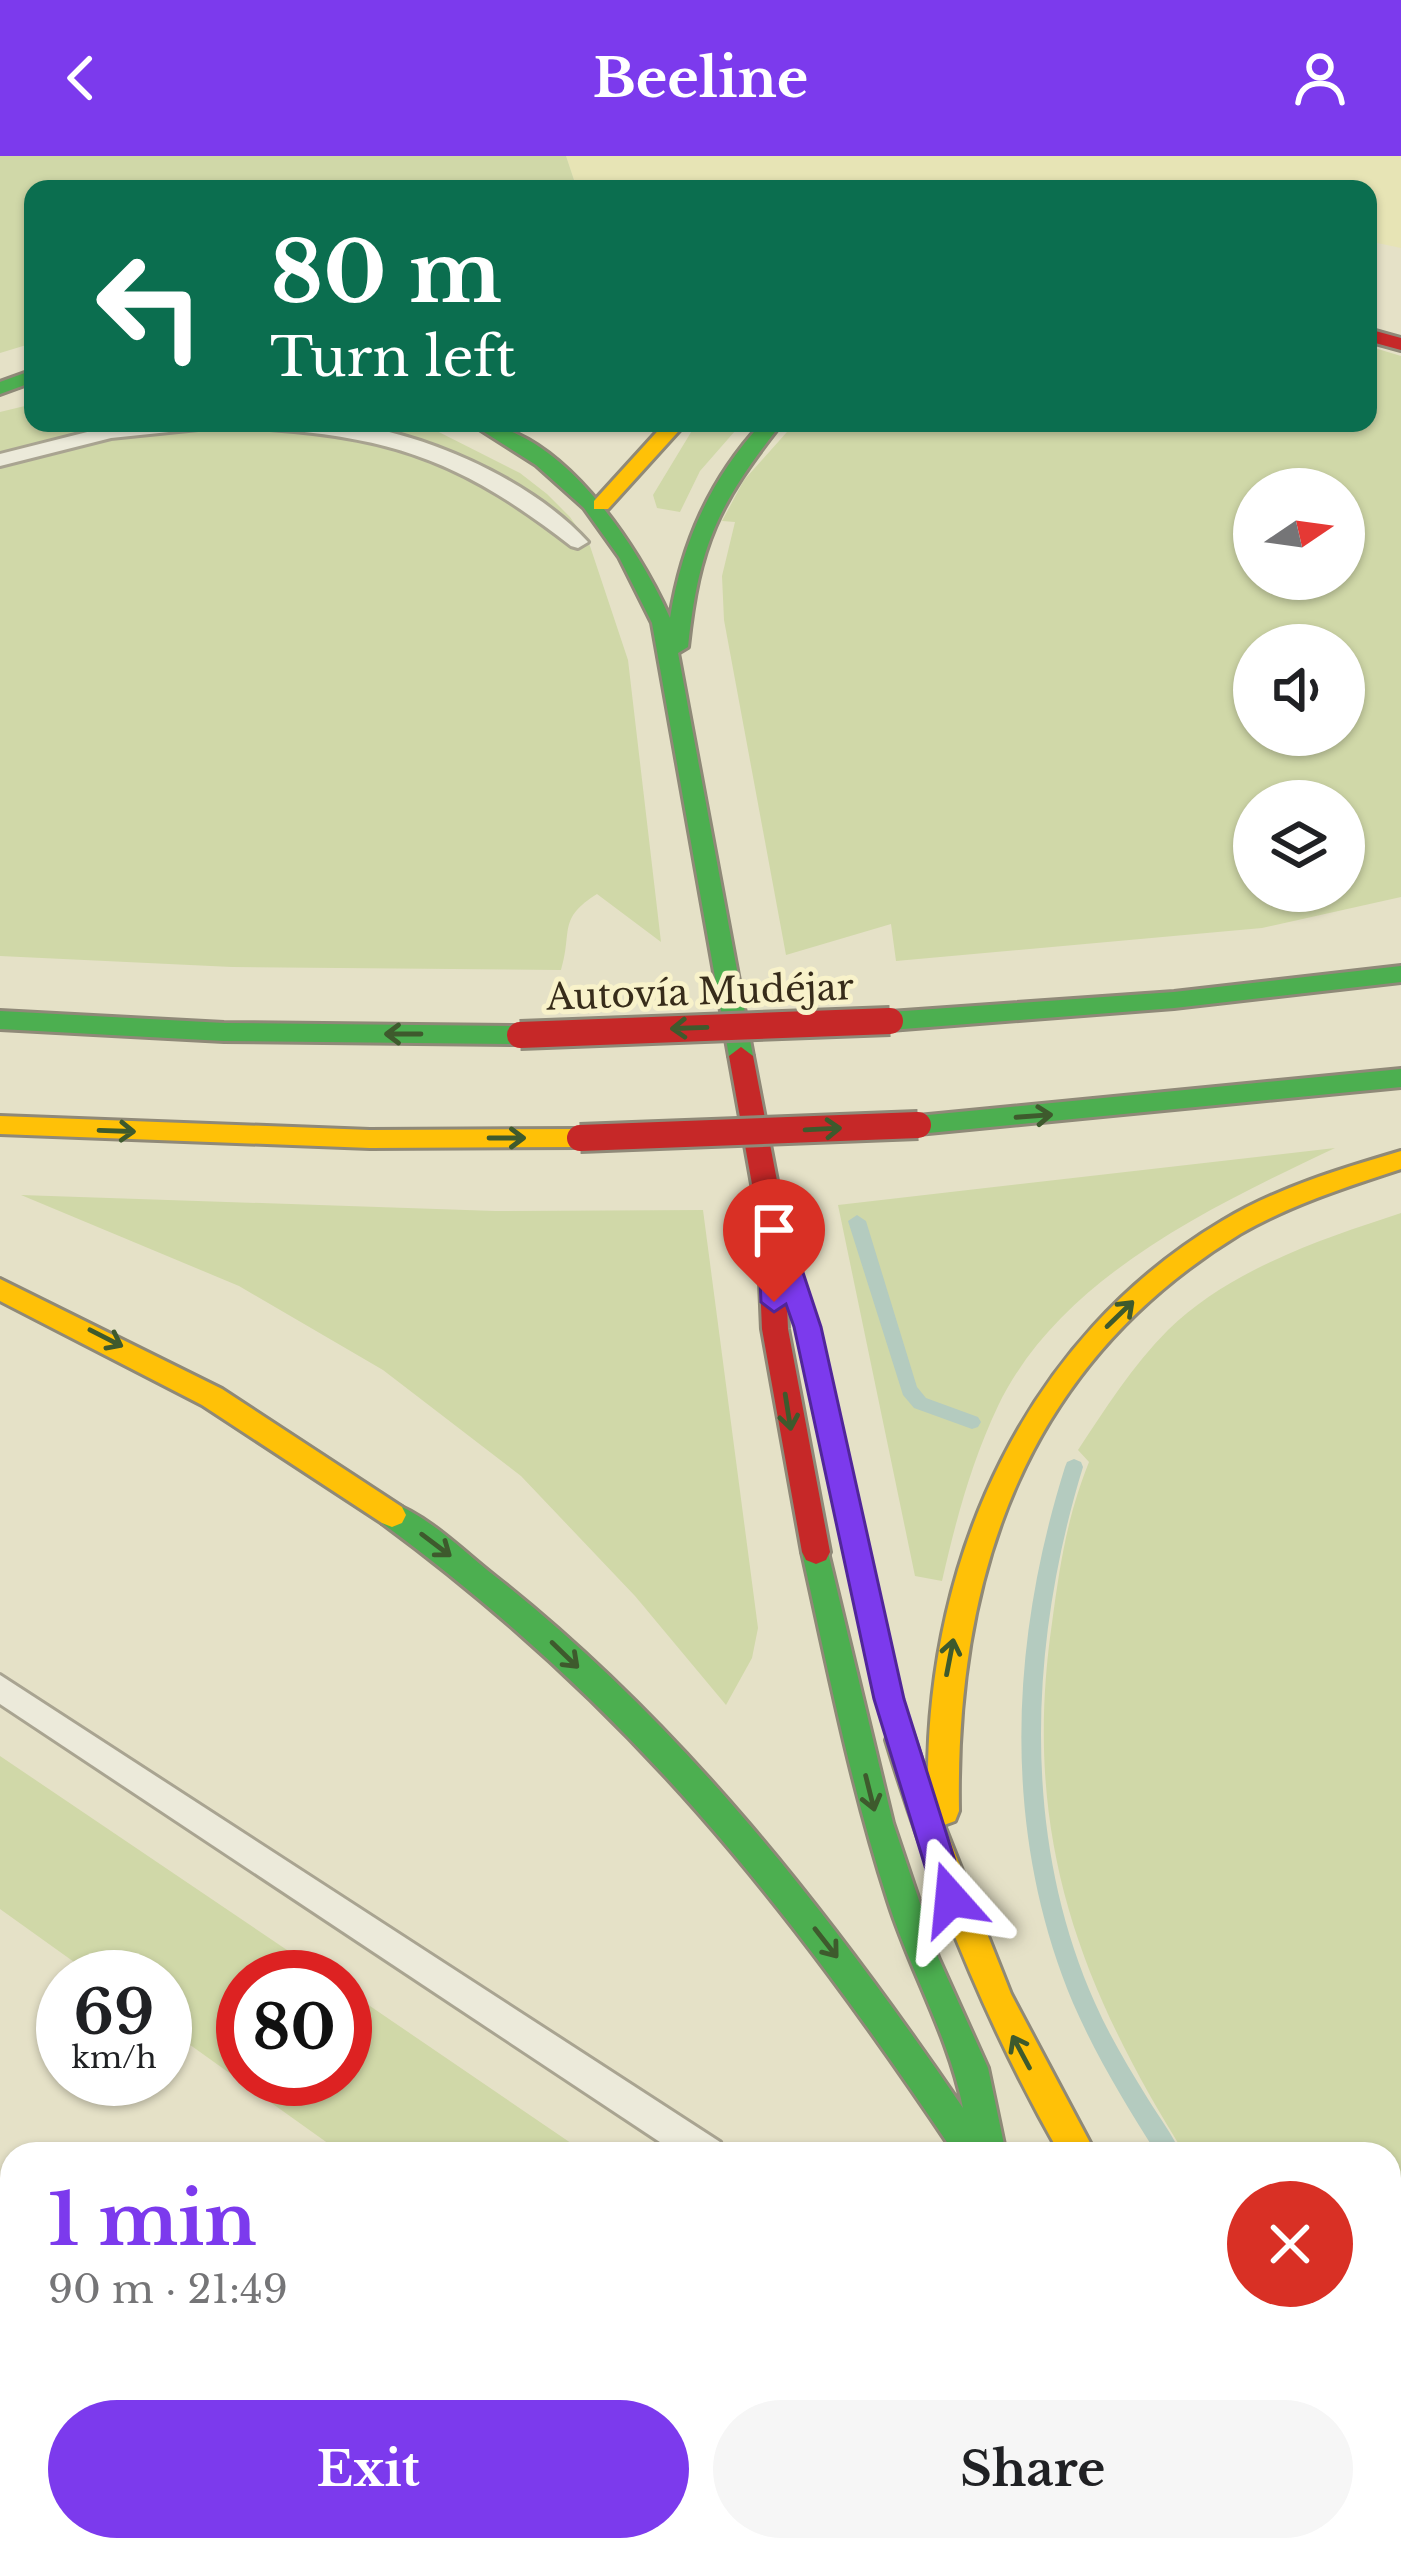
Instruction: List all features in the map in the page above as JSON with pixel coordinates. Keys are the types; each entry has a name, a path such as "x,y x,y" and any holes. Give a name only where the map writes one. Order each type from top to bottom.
{"highway":[{"path":"497,432 547,459 601,505 651,592 674,680 770,1212 776,1329 826,1607 878,1823 922,1958 972,2068 987,2142"},
{"path":"601,505 668,432"},
{"path":"674,680 681,594 699,526 724,476 764,432"},
{"path":"1174,1000 1282,957"},
{"name":"Autovía Mudéjar","path":"0,1020 224,1032 520,1035 890,1021 1174,1000 1401,974"},
{"path":"0,1125 327,1138 580,1138 917,1125 1401,1078"},
{"path":"951,1899 940,1745 946,1673 963,1592 988,1515 1009,1462 1042,1406 1117,1315 1206,1243 1306,1191 1401,1160"},
{"path":"770,1212 801,1308"},
{"path":"0,1289 171,1371 339,1473 478,1576 661,1748 753,1849 841,1963 967,2142"},
{"path":"895,1719 951,1899 1013,2037 1071,2142"}],"lane":[{"path":"0,460 111,432"},
{"path":"345,432 378,436 453,459 519,494 578,542"},
{"path":"0,1688 690,2142"}],"shaded area":[{"path":"566,156 1401,156 1401,248 1377,243 1377,180 574,180"}],"green space":[{"path":"0,156 566,156 574,180 24,180 24,346 0,353"},
{"path":"1377,349 1401,356 1401,897 1365,905 1365,780 1233,780 1233,912 1334,912 1262,928 896,961 891,924 786,955 724,620 722,576 735,522 722,521 744,480 787,432 1377,432"},
{"path":"24,406 24,432 439,432 520,473 547,494 590,546 628,660 661,942 597,894 571,919 561,970 232,967 0,956 0,412"},
{"path":"691,432 734,432 700,471 680,512 657,508 653,495"},
{"path":"1335,1148 1144,1250 1060,1319 1025,1360 998,1406 965,1492 942,1581 915,1576 838,1205"},
{"path":"21,1195 495,1211 703,1210 758,1628 752,1658 726,1705 635,1596 521,1476 383,1370 239,1286"},
{"path":"1401,1213 1401,2142 1178,2142 1114,2027 1087,1964 1066,1901 1052,1836 1045,1698 1061,1561 1089,1462 1078,1450 1143,1358 1168,1330 1219,1290 1308,1246"},
{"path":"0,1756 287,1950 216,1950 216,2063 192,2046 192,1950 57,1950 0,1909"},
{"path":"372,2007 569,2142 326,2142 276,2106 372,2106"}],"waterway":[{"path":"857,1221 909,1390 920,1403 972,1422"},
{"path":"1074,1467 1055,1527 1033,1656 1030,1722 1041,1855 1055,1918 1083,2001 1117,2069 1163,2142"}],"traffic: fast":[{"path":"0,388 24,379"},
{"path":"496,432 543,461 591,504 630,557 662,623 741,1056"},
{"path":"677,647 686,584 704,526 732,472 764,432"},
{"path":"890,1021 1174,1000 1401,974"},
{"path":"0,1020 224,1032 520,1035"},
{"path":"918,1125 1401,1078"},
{"path":"392,1515 551,1641 696,1784 833,1951 967,2142"},
{"path":"816,1552 878,1823 922,1958 972,2068 987,2142"}],"traffic: slow":[{"path":"601,505 668,432"},
{"path":"0,1125 370,1139 580,1138"},
{"path":"944,1811 947,1688 966,1584 986,1522 1045,1406 1128,1305 1177,1263 1273,1206 1401,1160"},
{"path":"0,1289 212,1397 392,1515"},
{"path":"901,1740 977,1953 1024,2055 1072,2142"}],"traffic: jam":[{"path":"1377,337 1401,344"},
{"path":"520,1035 890,1021"},
{"path":"741,1056 770,1212 775,1329 816,1552"},
{"path":"580,1138 918,1125"}],"route":[{"path":"774,1302 770,1212 808,1327 864,1603 889,1699 951,1899"}]}
